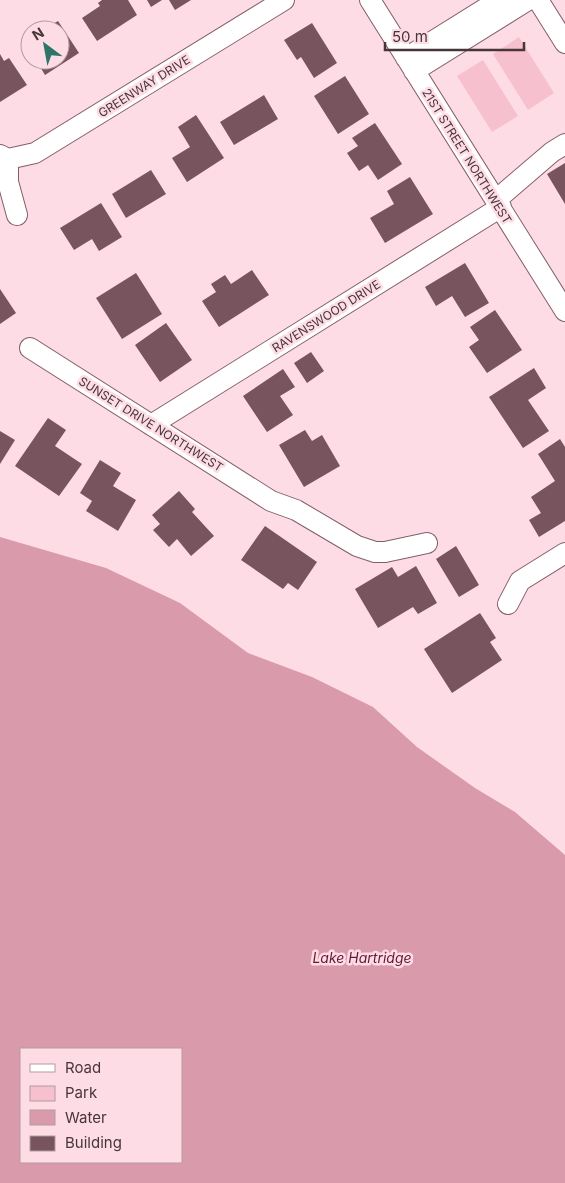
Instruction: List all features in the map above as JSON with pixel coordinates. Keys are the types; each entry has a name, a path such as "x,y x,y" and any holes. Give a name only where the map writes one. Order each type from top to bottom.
{"street":[{"name":"GREENWAY DRIVE","path":"4,157 34,153 284,0"},
{"name":"21ST STREET NORTHWEST","path":"370,0 565,311"},
{"path":"410,65 499,0"},
{"path":"410,65 528,0"},
{"path":"538,0 565,43"},
{"name":"RAVENSWOOD DRIVE","path":"151,425 498,204 552,152 565,144"},
{"path":"4,157 8,182 17,215"},
{"name":"SUNSET DRIVE NORTHWEST","path":"30,348 271,501 296,510 358,546 375,552 385,552 427,543"},
{"path":"508,604 520,581 565,554"}],"green space":[{"path":"519,37 554,93 528,110 493,54"},
{"path":"483,60 518,116 492,132 457,76"}],"water":[{"name":"Lake Hartridge","path":"0,537 106,568 180,603 248,653 312,677 373,707 417,747 475,788 515,812 565,855 565,1183 0,1183"}],"building":[{"path":"102,0 128,0 137,15 97,41 82,18 100,6 98,3"},
{"path":"147,0 162,0 151,7"},
{"path":"169,0 191,0 175,10"},
{"path":"312,23 337,63 314,78 301,57 297,60 284,40"},
{"path":"70,39 79,53 70,59"},
{"path":"0,54 4,61 9,58 27,85 0,102"},
{"path":"42,70 53,70 45,75"},
{"path":"345,76 369,114 338,134 314,96"},
{"path":"264,95 278,119 234,145 220,122"},
{"path":"196,115 224,158 187,182 172,158 190,147 178,127"},
{"path":"375,123 402,164 378,180 368,165 359,171 347,153 358,146 352,138"},
{"path":"565,163 565,204 547,174"},
{"path":"151,170 166,194 126,218 112,194"},
{"path":"410,177 433,214 385,243 370,218 394,204 387,191"},
{"path":"101,203 122,237 99,251 92,239 74,250 60,228"},
{"path":"465,263 489,303 465,317 452,296 436,306 425,287"},
{"path":"252,270 269,295 219,327 202,301 216,292 211,284 225,275 231,284"},
{"path":"136,273 162,314 122,339 96,298"},
{"path":"0,289 16,313 0,324"},
{"path":"495,310 522,350 487,373 469,347 479,340 470,327"},
{"path":"166,323 192,360 160,382 135,345"},
{"path":"311,352 324,371 307,383 294,363"},
{"path":"534,368 546,388 528,400 549,431 523,448 489,397"},
{"path":"283,369 295,387 280,396 293,415 267,432 243,396"},
{"path":"48,418 66,430 55,446 82,464 59,496 15,466"},
{"path":"305,430 312,441 322,435 340,466 304,487 279,445"},
{"path":"0,431 15,440 0,464"},
{"path":"560,439 565,447 565,521 539,537 529,520 541,513 531,497 555,481 538,454"},
{"path":"100,460 121,473 113,486 136,500 118,531 86,511 92,501 80,493"},
{"path":"179,491 195,509 192,512 214,536 191,556 177,539 169,547 153,530 160,524 152,515"},
{"path":"265,526 317,562 298,590 288,583 283,589 241,560"},
{"path":"456,546 479,585 459,597 436,559"},
{"path":"416,566 437,603 418,614 413,607 378,628 355,589 392,567 398,577"},
{"path":"480,613 496,638 490,642 502,660 452,693 424,649"}]}
